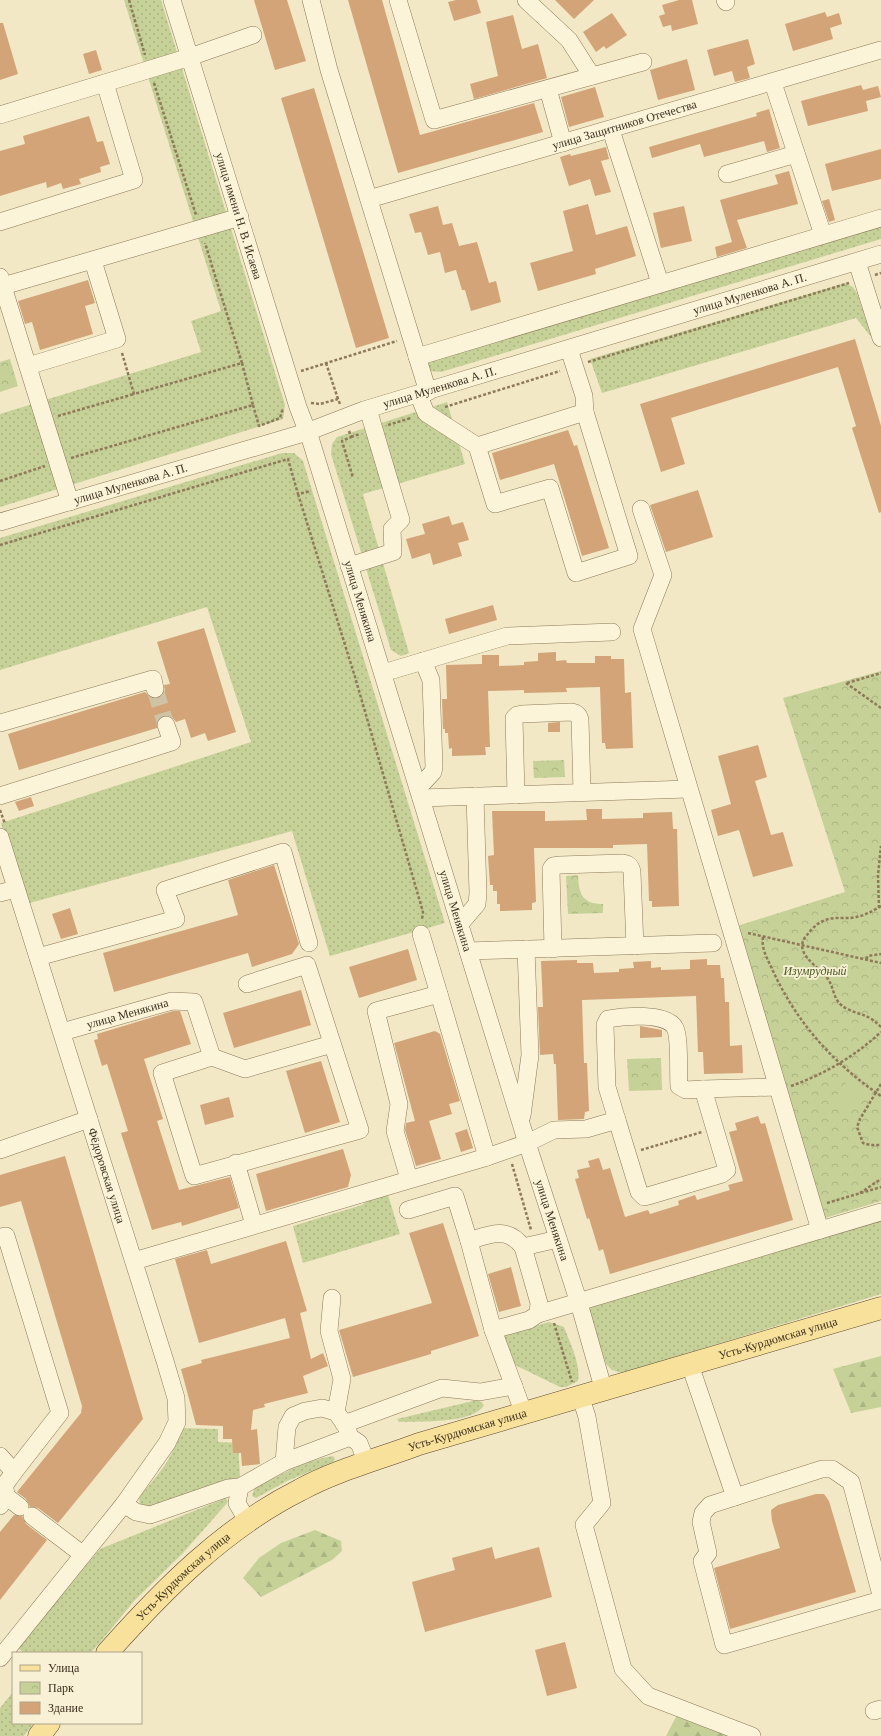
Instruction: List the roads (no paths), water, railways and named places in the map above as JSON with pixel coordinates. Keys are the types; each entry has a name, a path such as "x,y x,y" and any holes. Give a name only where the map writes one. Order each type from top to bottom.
{"main road":[{"name":"Усть-Курдюмская улица","path":"108,1652 146,1609 192,1564 272,1505 301,1489 418,1444 581,1398 881,1308"},
{"path":"39,1736 48,1724"}],"street":[{"name":"улица имени Н. В. Исаева","path":"172,0 306,432"},
{"path":"311,0 329,70 417,357 426,413 476,446 495,504 550,488 576,573 629,556 585,412 584,396 570,349"},
{"path":"398,0 434,120 643,62"},
{"path":"536,3 569,40 592,76"},
{"path":"0,115 190,57 253,35"},
{"name":"улица Защитников Отечества","path":"369,199 773,83 881,50"},
{"path":"0,222 134,180 105,83"},
{"path":"773,83 823,235"},
{"path":"548,89 563,143"},
{"path":"611,130 660,283"},
{"path":"728,174 796,154"},
{"path":"70,502 1,282 93,261 240,217"},
{"path":"417,357 881,218"},
{"name":"улица Муленкова А. П.","path":"0,522 306,432 368,409 881,254"},
{"path":"28,366 118,339 93,261"},
{"path":"857,262 881,338"},
{"path":"349,566 393,552 392,529 401,520 368,409"},
{"path":"476,446 585,412"},
{"name":"улица Менякина","path":"306,432 325,487 383,673 527,1143 579,1303 604,1391"},
{"path":"641,509 663,575 642,629 688,789 820,1230"},
{"path":"383,673 507,636 612,632"},
{"path":"423,661 431,680 434,767 433,772 420,793 475,796 688,789"},
{"path":"0,723 153,680 155,688"},
{"path":"516,795 514,718 517,715 522,714 576,712 580,720 582,792"},
{"path":"0,796 172,742 166,725"},
{"path":"460,924 477,904 478,893 475,796"},
{"name":"Фёдоровская улица","path":"0,837 8,891 38,957 62,1032 176,1398 177,1422 167,1443 124,1504 82,1554 0,1658"},
{"path":"38,957 176,919 165,890 283,852 309,943"},
{"path":"553,948 551,869 553,866 560,865 607,863 628,864 631,867 635,946"},
{"path":"421,934 487,1157"},
{"path":"468,951 713,943"},
{"path":"521,1122 530,1055 526,950"},
{"path":"247,984 308,965 360,1130 236,1163 194,1176 162,1073 212,1057 245,1069 332,1044"},
{"path":"409,1178 395,1131 399,1104 376,1011 439,994"},
{"name":"улица Менякина","path":"62,1032 172,1001 194,1002 212,1057"},
{"path":"703,1089 727,1170 722,1174 644,1197 639,1192 607,1087 605,1025 608,1019 658,1016 672,1024 677,1032 679,1086 686,1090 703,1089 778,1089"},
{"path":"0,1150 89,1119"},
{"path":"134,1261 409,1178 487,1157 527,1143 554,1130 586,1129 617,1120"},
{"path":"236,1163 254,1225"},
{"path":"408,1210 455,1196 493,1330 524,1414"},
{"path":"493,1330 529,1320 538,1314 881,1212"},
{"path":"469,1241 495,1232 516,1238 523,1247 539,1303 538,1314"},
{"path":"0,1237 6,1236 60,1413 4,1486 15,1507 82,1554"},
{"path":"523,1247 558,1239"},
{"path":"332,1298 329,1331 342,1379 343,1424"},
{"path":"690,1365 735,1497"},
{"path":"124,1504 136,1512 150,1515 228,1488 240,1487 284,1462 343,1424 442,1388 480,1392 514,1386"},
{"path":"581,1398 587,1416 602,1503 584,1525 624,1669 648,1696 752,1736"},
{"path":"284,1462 287,1427 293,1416 305,1410 322,1408 343,1424 359,1443 366,1463"},
{"path":"0,1456 14,1472"},
{"path":"881,1595 851,1482 840,1473 832,1469 822,1469 710,1505 703,1514 701,1522 708,1553 702,1561 724,1645 881,1600"},
{"path":"240,1487 237,1503 248,1522"}],"tunnel":[{"path":"155,689 166,725"}],"park label":[{"name":"Изумрудный","path":"815,971"}]}
